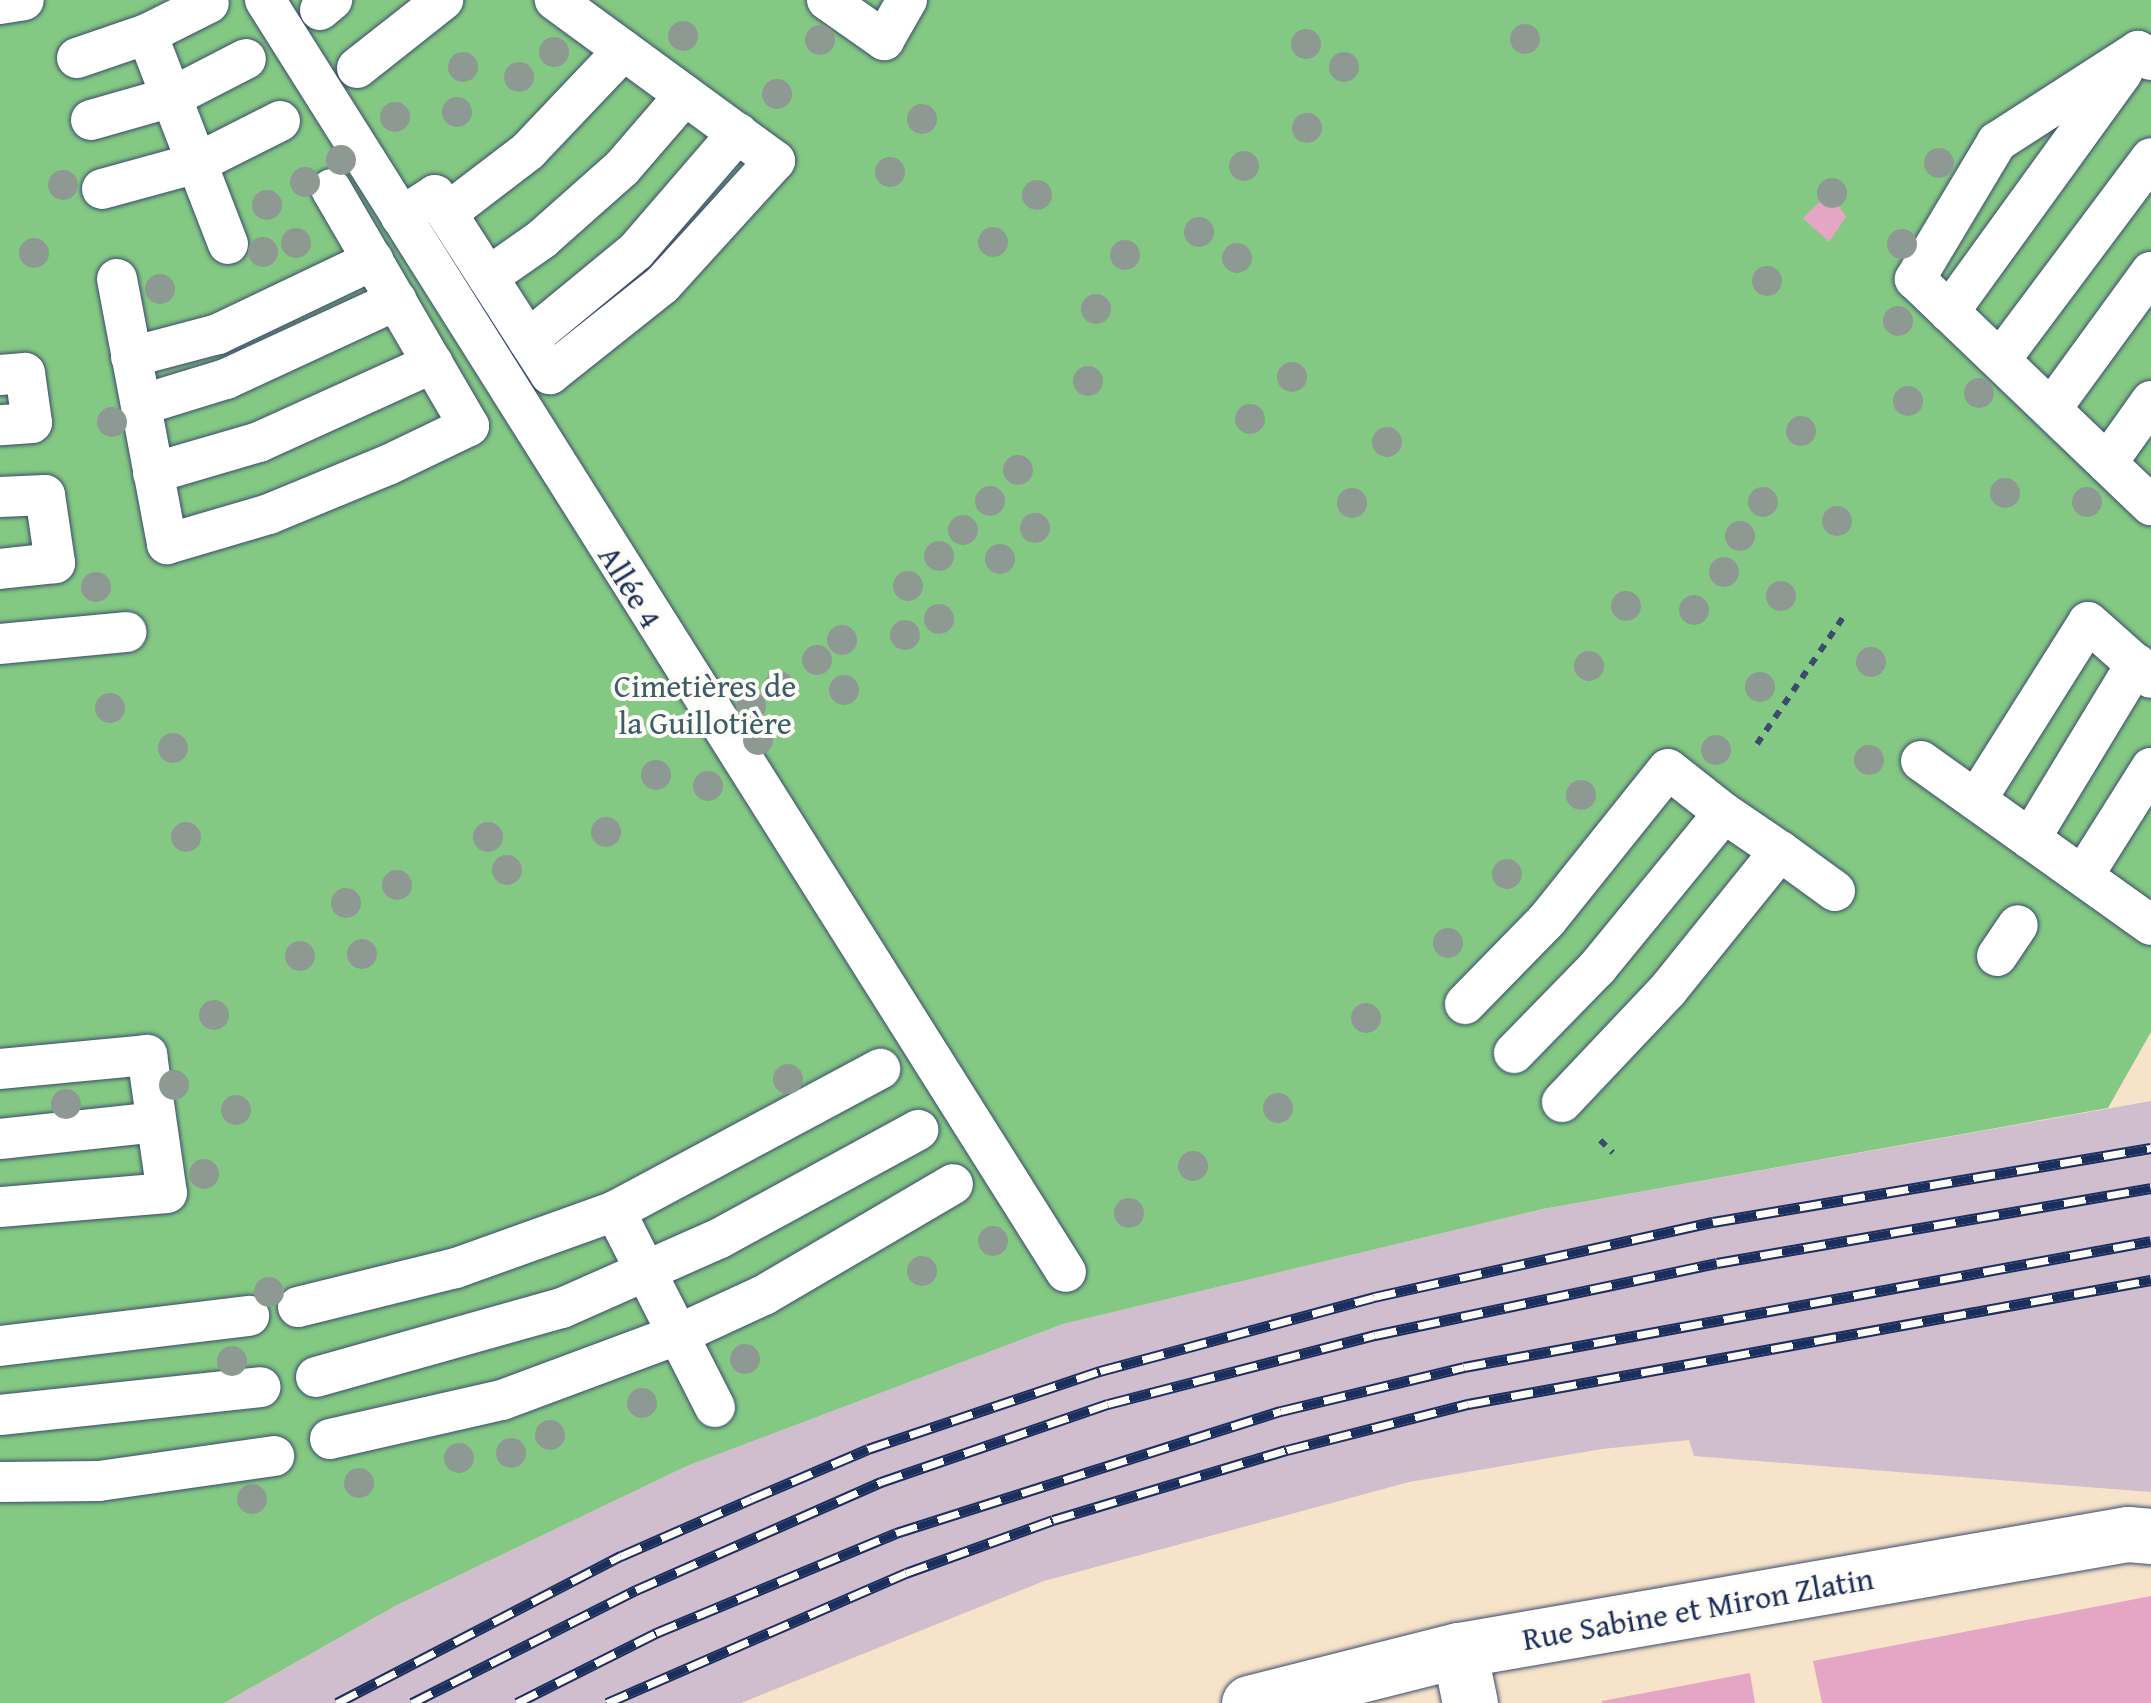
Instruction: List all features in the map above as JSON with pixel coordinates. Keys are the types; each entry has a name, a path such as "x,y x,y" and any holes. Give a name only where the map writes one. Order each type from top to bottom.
{"street":[{"name":"Rue Sabine et Miron Zlatin","path":"1249,1703 1459,1650 2128,1534 2151,1536"},
{"path":"1459,1650 1470,1703"}],"lane":[{"path":"0,4 24,0"},
{"name":"Allée 4","path":"265,0 1066,1272"},
{"path":"357,68 443,0"},
{"path":"401,217 436,195 528,340 636,251 738,133 555,0"},
{"path":"827,0 884,40 907,0"},
{"path":"76,58 147,34 209,2"},
{"path":"147,34 228,244"},
{"path":"447,213 528,151 624,50"},
{"path":"1949,312 2145,56"},
{"path":"2145,56 1997,142 1915,279 2151,505"},
{"path":"91,120 172,97 246,60"},
{"path":"488,277 542,239 622,168 685,95"},
{"path":"102,188 198,163 280,120"},
{"path":"2000,360 2151,158"},
{"path":"117,279 167,544 269,514 470,426 332,189"},
{"path":"131,356 218,334 373,260"},
{"path":"2051,409 2151,272"},
{"path":"141,405 226,379 397,300"},
{"path":"154,473 259,442 433,363"},
{"path":"0,376 25,373 32,424 0,426"},
{"path":"2108,462 2151,401"},
{"path":"0,498 45,495 56,564 0,569"},
{"path":"1976,800 2088,622 2144,671 2030,839"},
{"path":"0,644 126,632"},
{"path":"1921,761 2083,876 2145,907"},
{"path":"2083,876 2151,768"},
{"path":"1465,1004 1547,920 1668,769 1835,891"},
{"path":"1514,1052 1597,968 1724,813"},
{"path":"1562,1102 1668,990 1780,851"},
{"path":"0,1069 147,1055 167,1194 0,1207"},
{"path":"298,1307 456,1268 615,1212 880,1068"},
{"path":"0,1139 156,1122"},
{"path":"316,1377 481,1334 646,1273 918,1130"},
{"path":"330,1439 502,1400 676,1335 764,1295 953,1184"},
{"path":"615,1212 715,1407"},
{"path":"0,1346 249,1316"},
{"path":"0,1415 261,1387"},
{"path":"0,1482 99,1481 274,1456"}],"path":[{"path":"1757,744 1846,613"}],"shaded area":[{"path":"2151,1101 2151,1492 1694,1456 1689,1440 1602,1449 1409,1482 1044,1581 741,1703 224,1703 397,1605 687,1466 1063,1324 1543,1209"}],"green space":[{"name":"Cimetières de la Guillotière","path":"0,0 2151,0 2151,1032 2108,1108 1543,1209 1063,1324 687,1466 397,1605 224,1703 0,1703"}],"building":[{"path":"1835,200 1846,217 1829,242 1803,218 1821,201"},
{"path":"2151,1596 2151,1703 1822,1703 1813,1661"},
{"path":"1750,1673 1755,1703 1602,1703 1602,1701"}],"railway":[{"path":"337,1703 621,1556 751,1499 868,1449 1100,1371 1374,1297 1713,1222 2151,1148"},
{"path":"412,1703 636,1590 881,1482 1108,1404 1375,1335 1717,1263 2151,1188"},
{"path":"517,1703 656,1633 896,1533 1281,1411 1464,1367 2151,1241"},
{"path":"607,1703 906,1573 1053,1520 1287,1450 1468,1404 2151,1280"}]}
